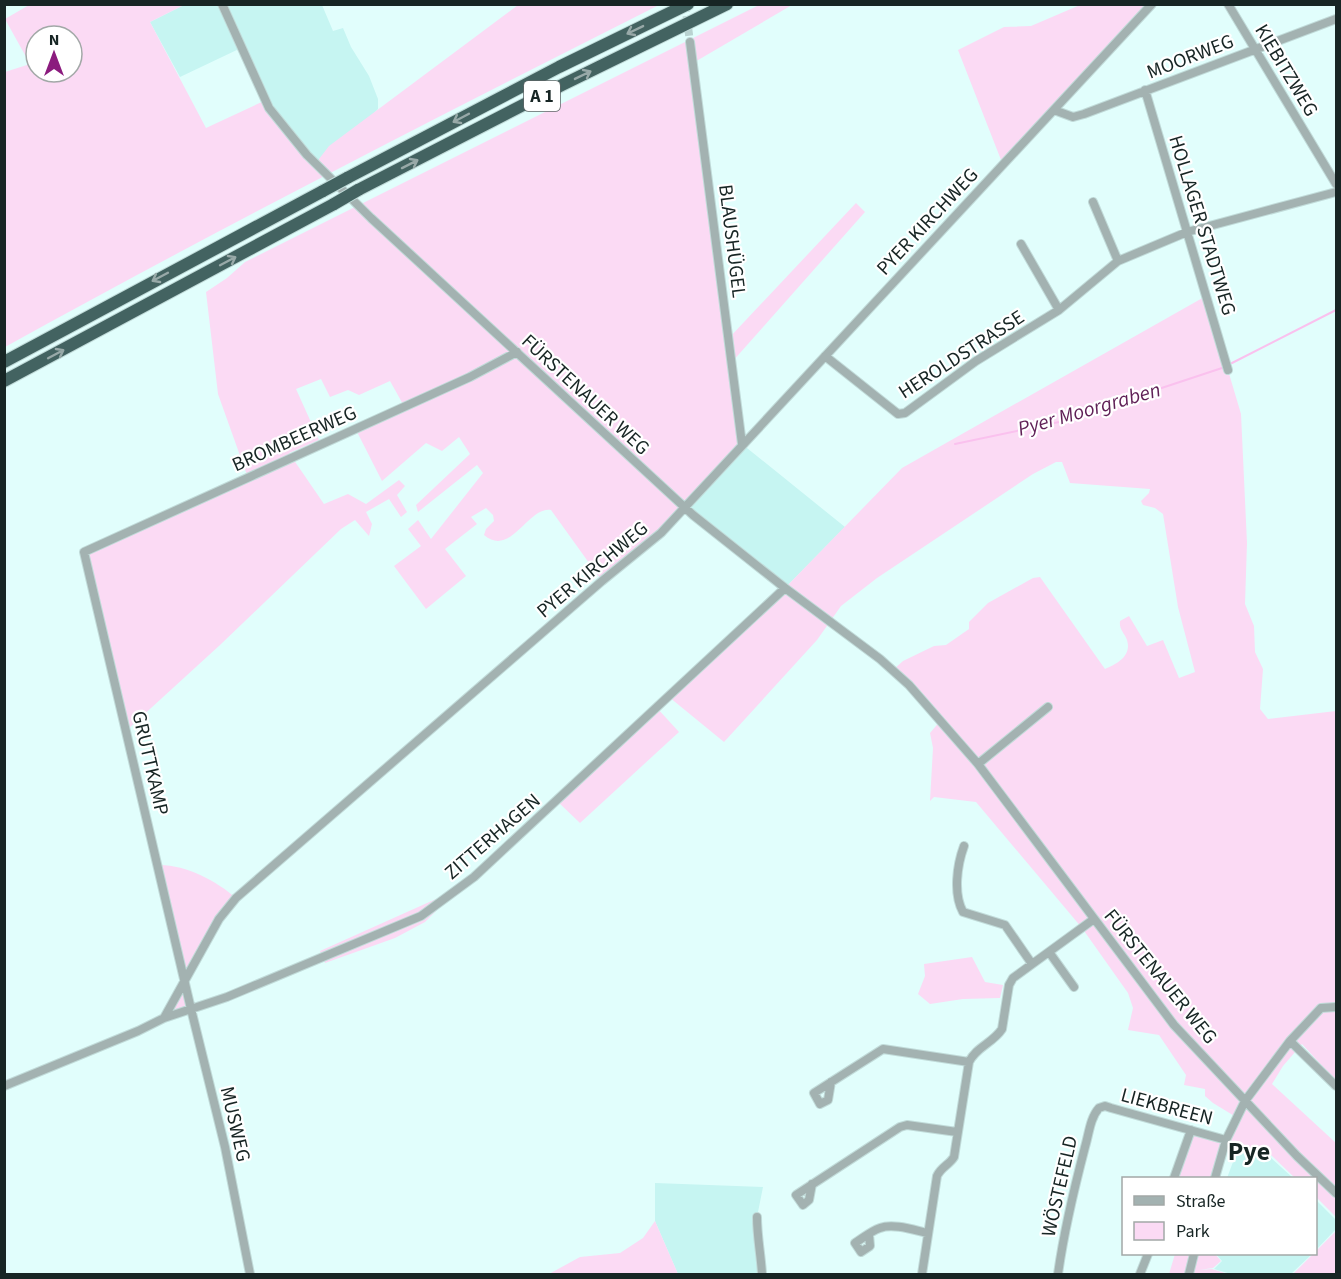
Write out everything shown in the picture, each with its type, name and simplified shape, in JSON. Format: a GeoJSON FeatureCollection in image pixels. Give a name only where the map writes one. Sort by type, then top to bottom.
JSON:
{"type":"FeatureCollection","features":[{"type":"Feature","properties":{"kind":"highway","name":"A 1"},"geometry":{"type":"LineString","coordinates":[[4,362],[559,67],[688,4]]}},
{"type":"Feature","properties":{"kind":"highway","name":"A 1"},"geometry":{"type":"LineString","coordinates":[[4,381],[358,190],[562,85],[727,4]]}},
{"type":"Feature","properties":{"kind":"street","name":"FÜRSTENAUER WEG"},"geometry":{"type":"LineString","coordinates":[[222,4],[269,108],[307,155],[371,218],[685,508],[785,588],[857,640],[901,678],[978,764],[1162,1011],[1245,1101],[1336,1194]]}},
{"type":"Feature","properties":{"kind":"street","name":"PYER KIRCHWEG"},"geometry":{"type":"LineString","coordinates":[[164,1018],[219,919],[236,898],[594,588],[661,533],[1152,4]]}},
{"type":"Feature","properties":{"kind":"street","name":"KIEBITZWEG"},"geometry":{"type":"LineString","coordinates":[[1228,4],[1336,184]]}},
{"type":"Feature","properties":{"kind":"street","name":"MOORWEG"},"geometry":{"type":"LineString","coordinates":[[1054,110],[1073,117],[1336,18]]}},
{"type":"Feature","properties":{"kind":"street","name":"BLAUSHÜGEL"},"geometry":{"type":"LineString","coordinates":[[690,42],[742,444]]}},
{"type":"Feature","properties":{"kind":"street","name":"HOLLAGER STADTWEG"},"geometry":{"type":"LineString","coordinates":[[1145,90],[1228,370]]}},
{"type":"Feature","properties":{"kind":"street","name":"HEROLDSTRASSE"},"geometry":{"type":"LineString","coordinates":[[825,356],[898,414],[905,412],[976,362],[1059,310],[1118,261],[1187,232],[1336,192]]}},
{"type":"Feature","properties":{"kind":"street"},"geometry":{"type":"LineString","coordinates":[[1093,202],[1118,261]]}},
{"type":"Feature","properties":{"kind":"street"},"geometry":{"type":"LineString","coordinates":[[1021,244],[1059,310]]}},
{"type":"Feature","properties":{"kind":"street","name":"BROMBEERWEG"},"geometry":{"type":"LineString","coordinates":[[84,552],[470,377],[517,352]]}},
{"type":"Feature","properties":{"kind":"street","name":"GRUTTKAMP"},"geometry":{"type":"LineString","coordinates":[[84,552],[185,982]]}},
{"type":"Feature","properties":{"kind":"street","name":"ZITTERHAGEN"},"geometry":{"type":"LineString","coordinates":[[164,1018],[227,997],[421,916],[474,877],[785,588]]}},
{"type":"Feature","properties":{"kind":"street"},"geometry":{"type":"LineString","coordinates":[[978,764],[1048,707]]}},
{"type":"Feature","properties":{"kind":"street"},"geometry":{"type":"LineString","coordinates":[[964,846],[958,861],[959,904],[963,912],[1005,925],[1032,964]]}},
{"type":"Feature","properties":{"kind":"street"},"geometry":{"type":"LineString","coordinates":[[922,1275],[937,1176],[940,1169],[949,1164],[954,1156],[969,1062],[973,1054],[998,1035],[1002,1029],[1009,985],[1013,978],[1094,919]]}},
{"type":"Feature","properties":{"kind":"street"},"geometry":{"type":"LineString","coordinates":[[1049,952],[1074,987]]}},
{"type":"Feature","properties":{"kind":"street","name":"MUSWEG"},"geometry":{"type":"LineString","coordinates":[[185,982],[225,1146],[250,1275]]}},
{"type":"Feature","properties":{"kind":"street"},"geometry":{"type":"LineString","coordinates":[[1216,1177],[1226,1140],[1245,1101],[1290,1041],[1321,1008],[1336,1007]]}},
{"type":"Feature","properties":{"kind":"street"},"geometry":{"type":"LineString","coordinates":[[4,1086],[164,1018]]}},
{"type":"Feature","properties":{"kind":"street"},"geometry":{"type":"LineString","coordinates":[[1290,1041],[1336,1086]]}},
{"type":"Feature","properties":{"kind":"street"},"geometry":{"type":"LineString","coordinates":[[831,1082],[883,1049],[969,1062]]}},
{"type":"Feature","properties":{"kind":"street","name":"LIEKBREEN"},"geometry":{"type":"LineString","coordinates":[[1099,1108],[1105,1106],[1226,1140]]}},
{"type":"Feature","properties":{"kind":"street","name":"WÖSTEFELD"},"geometry":{"type":"LineString","coordinates":[[1058,1275],[1078,1172],[1093,1118],[1099,1108]]}},
{"type":"Feature","properties":{"kind":"street"},"geometry":{"type":"LineString","coordinates":[[812,1184],[900,1127],[908,1125],[957,1132]]}},
{"type":"Feature","properties":{"kind":"street"},"geometry":{"type":"LineString","coordinates":[[1175,1177],[1191,1130]]}},
{"type":"Feature","properties":{"kind":"street"},"geometry":{"type":"LineString","coordinates":[[757,1217],[757,1241],[761,1254],[762,1275]]}},
{"type":"Feature","properties":{"kind":"street"},"geometry":{"type":"LineString","coordinates":[[869,1234],[878,1228],[891,1227],[927,1233]]}},
{"type":"Feature","properties":{"kind":"street"},"geometry":{"type":"LineString","coordinates":[[1140,1275],[1148,1255]]}},
{"type":"Feature","properties":{"kind":"street"},"geometry":{"type":"LineString","coordinates":[[1189,1275],[1194,1255]]}},
{"type":"Feature","properties":{"kind":"shaded area"},"geometry":{"type":"Polygon","coordinates":[[[184,5],[322,5],[333,31],[343,28],[351,47],[369,76],[378,99],[378,109],[320,169],[269,108],[241,48],[180,77],[150,22],[184,5]]]}},
{"type":"Feature","properties":{"kind":"shaded area"},"geometry":{"type":"Polygon","coordinates":[[[742,444],[845,527],[785,588],[685,508],[742,444]]]}},
{"type":"Feature","properties":{"kind":"shaded area"},"geometry":{"type":"Polygon","coordinates":[[[1239,1146],[1270,1157],[1292,1177],[1227,1177],[1239,1146]]]}},
{"type":"Feature","properties":{"kind":"shaded area"},"geometry":{"type":"Polygon","coordinates":[[[655,1183],[763,1187],[757,1217],[762,1274],[678,1274],[655,1221],[655,1183]]]}},
{"type":"Feature","properties":{"kind":"shaded area"},"geometry":{"type":"Polygon","coordinates":[[[1317,1201],[1336,1220],[1336,1229],[1317,1249],[1317,1201]]]}},
{"type":"Feature","properties":{"kind":"shaded area"},"geometry":{"type":"Polygon","coordinates":[[[1217,1255],[1311,1255],[1291,1274],[1231,1274],[1214,1269],[1222,1261],[1217,1255]]]}},
{"type":"Feature","properties":{"kind":"green space"},"geometry":{"type":"Polygon","coordinates":[[[29,5],[184,5],[150,22],[206,128],[266,100],[320,168],[319,159],[329,146],[518,5],[659,5],[330,173],[5,347],[5,72],[24,66],[24,84],[84,84],[84,24],[24,24],[24,53],[5,19],[29,5]]]}},
{"type":"Feature","properties":{"kind":"green space"},"geometry":{"type":"Polygon","coordinates":[[[759,5],[792,5],[693,63],[729,338],[856,203],[865,212],[732,362],[742,444],[680,513],[602,581],[551,510],[535,515],[511,536],[503,540],[494,540],[484,535],[486,529],[494,521],[493,515],[486,508],[471,517],[477,524],[445,549],[466,576],[426,609],[394,566],[421,546],[408,529],[418,520],[431,539],[483,473],[477,465],[418,512],[416,505],[470,454],[459,437],[442,451],[426,443],[382,481],[355,428],[404,406],[390,381],[359,395],[348,390],[330,397],[321,379],[296,389],[319,440],[289,453],[324,504],[348,494],[366,504],[399,480],[405,486],[397,495],[407,512],[401,517],[389,499],[366,512],[372,524],[369,536],[355,520],[341,529],[127,730],[86,553],[248,478],[218,394],[206,292],[245,262],[759,5]]]}},
{"type":"Feature","properties":{"kind":"green space"},"geometry":{"type":"Polygon","coordinates":[[[1080,5],[1152,5],[1003,165],[958,50],[1004,27],[1031,26],[1080,5]]]}},
{"type":"Feature","properties":{"kind":"green space"},"geometry":{"type":"Polygon","coordinates":[[[1206,296],[1241,414],[1247,543],[1245,604],[1254,626],[1255,652],[1263,669],[1260,709],[1268,719],[1336,711],[1336,1081],[1302,1044],[1283,1066],[1272,1084],[1336,1143],[1336,1217],[1317,1198],[1317,1177],[1294,1177],[1271,1155],[1227,1140],[1215,1177],[1174,1177],[1191,1130],[1226,1140],[1236,1117],[1205,1096],[1205,1089],[1184,1085],[1186,1075],[1159,1035],[1128,1030],[1133,1008],[1128,993],[1082,928],[976,802],[934,797],[930,801],[933,748],[930,733],[941,720],[893,670],[903,661],[934,646],[946,645],[969,629],[969,622],[988,603],[1033,578],[1040,577],[1105,669],[1119,662],[1127,651],[1127,640],[1121,629],[1120,621],[1129,616],[1147,646],[1163,640],[1179,678],[1195,672],[1178,607],[1163,514],[1155,508],[1143,505],[1141,501],[1150,489],[1070,483],[1062,462],[1056,462],[1033,474],[877,578],[841,606],[817,640],[724,742],[669,697],[657,708],[679,732],[580,823],[557,801],[785,588],[902,468],[1206,296]]]}},
{"type":"Feature","properties":{"kind":"green space"},"geometry":{"type":"Polygon","coordinates":[[[158,865],[178,867],[200,875],[236,898],[185,982],[158,865]]]}},
{"type":"Feature","properties":{"kind":"green space"},"geometry":{"type":"Polygon","coordinates":[[[436,899],[443,904],[425,922],[395,938],[325,963],[320,951],[436,899]]]}},
{"type":"Feature","properties":{"kind":"green space"},"geometry":{"type":"Polygon","coordinates":[[[972,957],[985,982],[1003,985],[1000,998],[963,999],[930,1004],[918,994],[925,976],[924,964],[972,957]]]}},
{"type":"Feature","properties":{"kind":"green space"},"geometry":{"type":"Polygon","coordinates":[[[185,982],[191,1009],[164,1018],[185,982]]]}},
{"type":"Feature","properties":{"kind":"green space"},"geometry":{"type":"Polygon","coordinates":[[[655,1221],[678,1274],[549,1274],[580,1257],[620,1253],[643,1238],[655,1221]]]}},
{"type":"Feature","properties":{"kind":"green space"},"geometry":{"type":"Polygon","coordinates":[[[1336,1231],[1336,1274],[1293,1274],[1312,1255],[1317,1255],[1317,1250],[1336,1231]]]}},
{"type":"Feature","properties":{"kind":"green space"},"geometry":{"type":"Polygon","coordinates":[[[1175,1255],[1216,1255],[1221,1261],[1213,1268],[1199,1270],[1212,1269],[1228,1274],[1169,1274],[1175,1255]]]}},
{"type":"Feature","properties":{"kind":"waterway","name":"Pyer Moorgraben"},"geometry":{"type":"LineString","coordinates":[[1232,363],[1336,310]]}},
{"type":"Feature","properties":{"kind":"waterway","name":"Pyer Moorgraben"},"geometry":{"type":"LineString","coordinates":[[955,444],[1059,422],[1222,368]]}},
{"type":"Feature","properties":{"kind":"tunnel"},"geometry":{"type":"LineString","coordinates":[[685,4],[690,42]]}},
{"type":"Feature","properties":{"kind":"district","name":"Pye"},"geometry":{"type":"Point","coordinates":[1249,1151]}}]}
